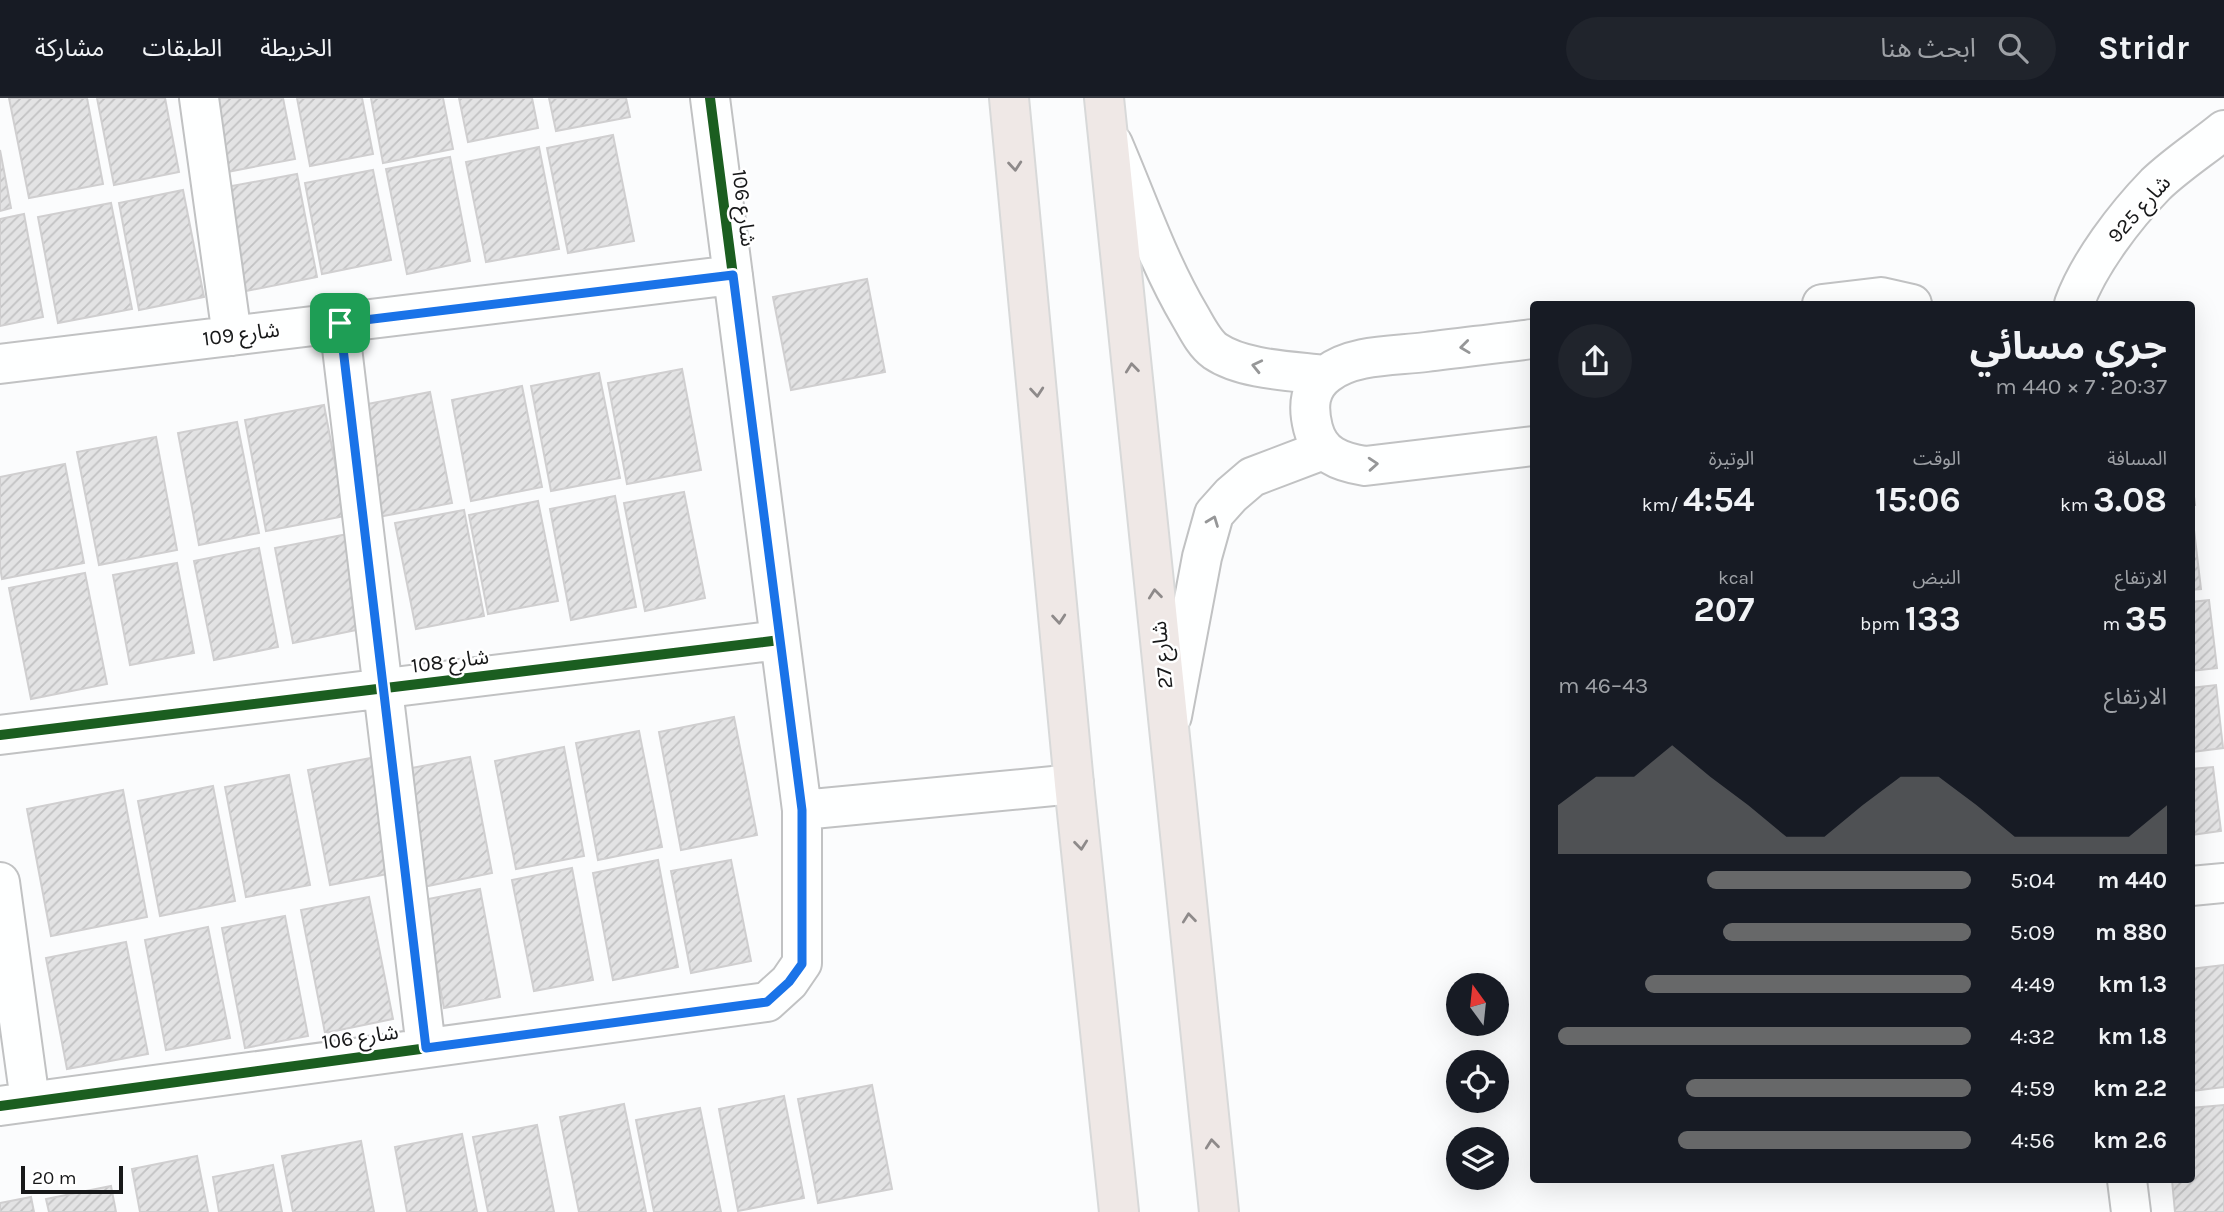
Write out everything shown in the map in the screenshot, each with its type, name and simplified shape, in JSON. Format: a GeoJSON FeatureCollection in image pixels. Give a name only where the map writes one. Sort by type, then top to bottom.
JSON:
{"type":"FeatureCollection","features":[{"type":"Feature","properties":{"kind":"main road"},"geometry":{"type":"LineString","coordinates":[[1009,98],[1074,784],[1119,1212]]}},
{"type":"Feature","properties":{"kind":"main road","name":"شارع 27"},"geometry":{"type":"LineString","coordinates":[[1106,114],[1219,1212]]}},
{"type":"Feature","properties":{"kind":"street"},"geometry":{"type":"LineString","coordinates":[[199,98],[232,336]]}},
{"type":"Feature","properties":{"kind":"street","name":"شارع 106"},"geometry":{"type":"LineString","coordinates":[[15,1103],[767,1002],[789,982],[802,964],[802,810],[710,98]]}},
{"type":"Feature","properties":{"kind":"street"},"geometry":{"type":"LineString","coordinates":[[1106,114],[1174,289],[1199,333],[1214,350],[1233,359],[1261,367],[1325,375]]}},
{"type":"Feature","properties":{"kind":"street","name":"شارع 925"},"geometry":{"type":"LineString","coordinates":[[2075,301],[2111,237],[2157,184],[2224,130]]}},
{"type":"Feature","properties":{"kind":"street","name":"شارع 109"},"geometry":{"type":"LineString","coordinates":[[0,364],[733,275]]}},
{"type":"Feature","properties":{"kind":"street"},"geometry":{"type":"LineString","coordinates":[[1852,301],[1881,298],[1896,301]]}},
{"type":"Feature","properties":{"kind":"street"},"geometry":{"type":"LineString","coordinates":[[340,323],[426,1048]]}},
{"type":"Feature","properties":{"kind":"street"},"geometry":{"type":"LineString","coordinates":[[1530,339],[1366,359],[1325,375],[1310,397],[1312,424],[1323,450],[1341,462],[1365,466],[1530,446]]}},
{"type":"Feature","properties":{"kind":"street"},"geometry":{"type":"LineString","coordinates":[[1170,732],[1202,557],[1214,514],[1252,477],[1323,450]]}},
{"type":"Feature","properties":{"kind":"street","name":"شارع 108"},"geometry":{"type":"LineString","coordinates":[[0,735],[780,640]]}},
{"type":"Feature","properties":{"kind":"street"},"geometry":{"type":"LineString","coordinates":[[802,810],[1074,784]]}},
{"type":"Feature","properties":{"kind":"street"},"geometry":{"type":"LineString","coordinates":[[0,882],[15,1103]]}},
{"type":"Feature","properties":{"kind":"street"},"geometry":{"type":"LineString","coordinates":[[2195,886],[2224,883]]}},
{"type":"Feature","properties":{"kind":"street"},"geometry":{"type":"LineString","coordinates":[[2127,1183],[2131,1212]]}},
{"type":"Feature","properties":{"kind":"building"},"geometry":{"type":"Polygon","coordinates":[[[9,98],[87,98],[103,184],[29,198],[9,98]]]}},
{"type":"Feature","properties":{"kind":"building"},"geometry":{"type":"Polygon","coordinates":[[[97,98],[165,98],[179,172],[114,185],[97,98]]]}},
{"type":"Feature","properties":{"kind":"building"},"geometry":{"type":"Polygon","coordinates":[[[213,98],[283,98],[295,159],[227,172],[213,98]]]}},
{"type":"Feature","properties":{"kind":"building"},"geometry":{"type":"Polygon","coordinates":[[[297,98],[362,98],[373,154],[310,166],[297,98]]]}},
{"type":"Feature","properties":{"kind":"building"},"geometry":{"type":"Polygon","coordinates":[[[371,98],[443,98],[453,149],[383,163],[371,98]]]}},
{"type":"Feature","properties":{"kind":"building"},"geometry":{"type":"Polygon","coordinates":[[[459,98],[532,98],[538,128],[468,142],[459,98]]]}},
{"type":"Feature","properties":{"kind":"building"},"geometry":{"type":"Polygon","coordinates":[[[549,98],[626,98],[630,117],[556,131],[549,98]]]}},
{"type":"Feature","properties":{"kind":"building"},"geometry":{"type":"Polygon","coordinates":[[[613,135],[634,241],[568,253],[547,148],[613,135]]]}},
{"type":"Feature","properties":{"kind":"building"},"geometry":{"type":"Polygon","coordinates":[[[539,147],[559,249],[486,262],[466,162],[539,147]]]}},
{"type":"Feature","properties":{"kind":"building"},"geometry":{"type":"Polygon","coordinates":[[[0,150],[11,208],[0,211],[0,150]]]}},
{"type":"Feature","properties":{"kind":"building"},"geometry":{"type":"Polygon","coordinates":[[[450,157],[470,261],[407,274],[386,169],[450,157]]]}},
{"type":"Feature","properties":{"kind":"building"},"geometry":{"type":"Polygon","coordinates":[[[373,170],[391,260],[322,274],[305,183],[373,170]]]}},
{"type":"Feature","properties":{"kind":"building"},"geometry":{"type":"Polygon","coordinates":[[[297,174],[317,277],[241,292],[221,188],[297,174]]]}},
{"type":"Feature","properties":{"kind":"building"},"geometry":{"type":"Polygon","coordinates":[[[183,190],[204,297],[139,310],[119,203],[183,190]]]}},
{"type":"Feature","properties":{"kind":"building"},"geometry":{"type":"Polygon","coordinates":[[[111,203],[132,309],[58,323],[38,217],[111,203]]]}},
{"type":"Feature","properties":{"kind":"building"},"geometry":{"type":"Polygon","coordinates":[[[24,214],[43,317],[0,326],[0,219],[24,214]]]}},
{"type":"Feature","properties":{"kind":"building"},"geometry":{"type":"Polygon","coordinates":[[[867,279],[885,372],[791,390],[773,297],[867,279]]]}},
{"type":"Feature","properties":{"kind":"building"},"geometry":{"type":"Polygon","coordinates":[[[682,369],[701,470],[627,484],[608,383],[682,369]]]}},
{"type":"Feature","properties":{"kind":"building"},"geometry":{"type":"Polygon","coordinates":[[[599,373],[620,478],[551,491],[531,386],[599,373]]]}},
{"type":"Feature","properties":{"kind":"building"},"geometry":{"type":"Polygon","coordinates":[[[522,386],[542,487],[471,501],[452,400],[522,386]]]}},
{"type":"Feature","properties":{"kind":"building"},"geometry":{"type":"Polygon","coordinates":[[[430,392],[452,503],[378,517],[357,406],[430,392]]]}},
{"type":"Feature","properties":{"kind":"building"},"geometry":{"type":"Polygon","coordinates":[[[324,405],[345,516],[266,531],[245,420],[324,405]]]}},
{"type":"Feature","properties":{"kind":"building"},"geometry":{"type":"Polygon","coordinates":[[[237,422],[259,533],[199,545],[178,433],[237,422]]]}},
{"type":"Feature","properties":{"kind":"building"},"geometry":{"type":"Polygon","coordinates":[[[156,437],[177,550],[99,565],[77,452],[156,437]]]}},
{"type":"Feature","properties":{"kind":"building"},"geometry":{"type":"Polygon","coordinates":[[[65,464],[84,563],[2,579],[0,477],[65,464]]]}},
{"type":"Feature","properties":{"kind":"building"},"geometry":{"type":"Polygon","coordinates":[[[684,492],[705,598],[645,611],[624,503],[684,492]]]}},
{"type":"Feature","properties":{"kind":"building"},"geometry":{"type":"Polygon","coordinates":[[[615,496],[636,607],[571,620],[550,509],[615,496]]]}},
{"type":"Feature","properties":{"kind":"building"},"geometry":{"type":"Polygon","coordinates":[[[538,501],[558,601],[488,614],[469,515],[538,501]]]}},
{"type":"Feature","properties":{"kind":"building"},"geometry":{"type":"Polygon","coordinates":[[[464,510],[484,616],[416,629],[395,523],[464,510]]]}},
{"type":"Feature","properties":{"kind":"building"},"geometry":{"type":"Polygon","coordinates":[[[353,533],[371,627],[293,643],[275,548],[353,533]]]}},
{"type":"Feature","properties":{"kind":"building"},"geometry":{"type":"Polygon","coordinates":[[[2195,538],[2201,589],[2195,590],[2195,538]]]}},
{"type":"Feature","properties":{"kind":"building"},"geometry":{"type":"Polygon","coordinates":[[[259,548],[278,647],[214,660],[194,561],[259,548]]]}},
{"type":"Feature","properties":{"kind":"building"},"geometry":{"type":"Polygon","coordinates":[[[177,563],[194,653],[130,665],[113,575],[177,563]]]}},
{"type":"Feature","properties":{"kind":"building"},"geometry":{"type":"Polygon","coordinates":[[[85,573],[107,684],[31,699],[9,588],[85,573]]]}},
{"type":"Feature","properties":{"kind":"building"},"geometry":{"type":"Polygon","coordinates":[[[2209,600],[2217,668],[2195,671],[2195,602],[2209,600]]]}},
{"type":"Feature","properties":{"kind":"building"},"geometry":{"type":"Polygon","coordinates":[[[2216,685],[2223,748],[2195,752],[2195,688],[2216,685]]]}},
{"type":"Feature","properties":{"kind":"building"},"geometry":{"type":"Polygon","coordinates":[[[734,717],[757,835],[681,850],[659,732],[734,717]]]}},
{"type":"Feature","properties":{"kind":"building"},"geometry":{"type":"Polygon","coordinates":[[[639,731],[662,847],[598,860],[576,743],[639,731]]]}},
{"type":"Feature","properties":{"kind":"building"},"geometry":{"type":"Polygon","coordinates":[[[564,747],[584,856],[516,869],[495,761],[564,747]]]}},
{"type":"Feature","properties":{"kind":"building"},"geometry":{"type":"Polygon","coordinates":[[[376,757],[398,872],[330,885],[308,770],[376,757]]]}},
{"type":"Feature","properties":{"kind":"building"},"geometry":{"type":"Polygon","coordinates":[[[470,757],[492,873],[423,887],[401,770],[470,757]]]}},
{"type":"Feature","properties":{"kind":"building"},"geometry":{"type":"Polygon","coordinates":[[[2213,767],[2221,831],[2195,834],[2195,769],[2213,767]]]}},
{"type":"Feature","properties":{"kind":"building"},"geometry":{"type":"Polygon","coordinates":[[[289,775],[310,885],[246,897],[225,787],[289,775]]]}},
{"type":"Feature","properties":{"kind":"building"},"geometry":{"type":"Polygon","coordinates":[[[213,786],[235,901],[160,916],[138,801],[213,786]]]}},
{"type":"Feature","properties":{"kind":"building"},"geometry":{"type":"Polygon","coordinates":[[[123,790],[147,917],[51,936],[27,809],[123,790]]]}},
{"type":"Feature","properties":{"kind":"building"},"geometry":{"type":"Polygon","coordinates":[[[658,860],[678,967],[613,980],[593,873],[658,860]]]}},
{"type":"Feature","properties":{"kind":"building"},"geometry":{"type":"Polygon","coordinates":[[[731,860],[751,961],[691,973],[671,871],[731,860]]]}},
{"type":"Feature","properties":{"kind":"building"},"geometry":{"type":"Polygon","coordinates":[[[572,868],[593,980],[534,991],[512,880],[572,868]]]}},
{"type":"Feature","properties":{"kind":"building"},"geometry":{"type":"Polygon","coordinates":[[[480,889],[500,997],[444,1008],[423,900],[480,889]]]}},
{"type":"Feature","properties":{"kind":"building"},"geometry":{"type":"Polygon","coordinates":[[[369,897],[393,1019],[325,1033],[301,910],[369,897]]]}},
{"type":"Feature","properties":{"kind":"building"},"geometry":{"type":"Polygon","coordinates":[[[285,916],[308,1036],[245,1048],[222,928],[285,916]]]}},
{"type":"Feature","properties":{"kind":"building"},"geometry":{"type":"Polygon","coordinates":[[[208,927],[230,1038],[166,1050],[145,940],[208,927]]]}},
{"type":"Feature","properties":{"kind":"building"},"geometry":{"type":"Polygon","coordinates":[[[126,942],[148,1054],[67,1069],[46,958],[126,942]]]}},
{"type":"Feature","properties":{"kind":"building"},"geometry":{"type":"Polygon","coordinates":[[[2224,965],[2224,1087],[2195,1091],[2195,969],[2224,965]]]}},
{"type":"Feature","properties":{"kind":"building"},"geometry":{"type":"Polygon","coordinates":[[[872,1085],[892,1189],[818,1203],[798,1099],[872,1085]]]}},
{"type":"Feature","properties":{"kind":"building"},"geometry":{"type":"Polygon","coordinates":[[[784,1096],[804,1198],[738,1211],[719,1109],[784,1096]]]}},
{"type":"Feature","properties":{"kind":"building"},"geometry":{"type":"Polygon","coordinates":[[[624,1104],[646,1212],[579,1212],[560,1117],[624,1104]]]}},
{"type":"Feature","properties":{"kind":"building"},"geometry":{"type":"Polygon","coordinates":[[[2224,1105],[2224,1212],[2175,1212],[2172,1183],[2195,1183],[2195,1108],[2224,1105]]]}},
{"type":"Feature","properties":{"kind":"building"},"geometry":{"type":"Polygon","coordinates":[[[700,1108],[721,1212],[654,1212],[636,1120],[700,1108]]]}},
{"type":"Feature","properties":{"kind":"building"},"geometry":{"type":"Polygon","coordinates":[[[537,1125],[554,1212],[488,1212],[473,1137],[537,1125]]]}},
{"type":"Feature","properties":{"kind":"building"},"geometry":{"type":"Polygon","coordinates":[[[462,1134],[477,1212],[407,1212],[395,1147],[462,1134]]]}},
{"type":"Feature","properties":{"kind":"building"},"geometry":{"type":"Polygon","coordinates":[[[361,1141],[374,1212],[293,1212],[282,1156],[361,1141]]]}},
{"type":"Feature","properties":{"kind":"building"},"geometry":{"type":"Polygon","coordinates":[[[197,1156],[208,1212],[140,1212],[132,1169],[197,1156]]]}},
{"type":"Feature","properties":{"kind":"building"},"geometry":{"type":"Polygon","coordinates":[[[273,1165],[282,1212],[219,1212],[213,1177],[273,1165]]]}},
{"type":"Feature","properties":{"kind":"building"},"geometry":{"type":"Polygon","coordinates":[[[111,1186],[116,1212],[49,1212],[46,1199],[111,1186]]]}},
{"type":"Feature","properties":{"kind":"building"},"geometry":{"type":"Polygon","coordinates":[[[31,1197],[34,1212],[0,1212],[0,1203],[31,1197]]]}},
{"type":"Feature","properties":{"kind":"cycle path"},"geometry":{"type":"LineString","coordinates":[[0,1106],[767,1002],[789,982],[802,963],[802,810],[710,98]]}},
{"type":"Feature","properties":{"kind":"cycle path"},"geometry":{"type":"LineString","coordinates":[[0,735],[780,640]]}},
{"type":"Feature","properties":{"kind":"route"},"geometry":{"type":"LineString","coordinates":[[733,275],[802,810],[802,964],[789,982],[767,1002],[426,1048],[340,323],[733,275]]}}]}
